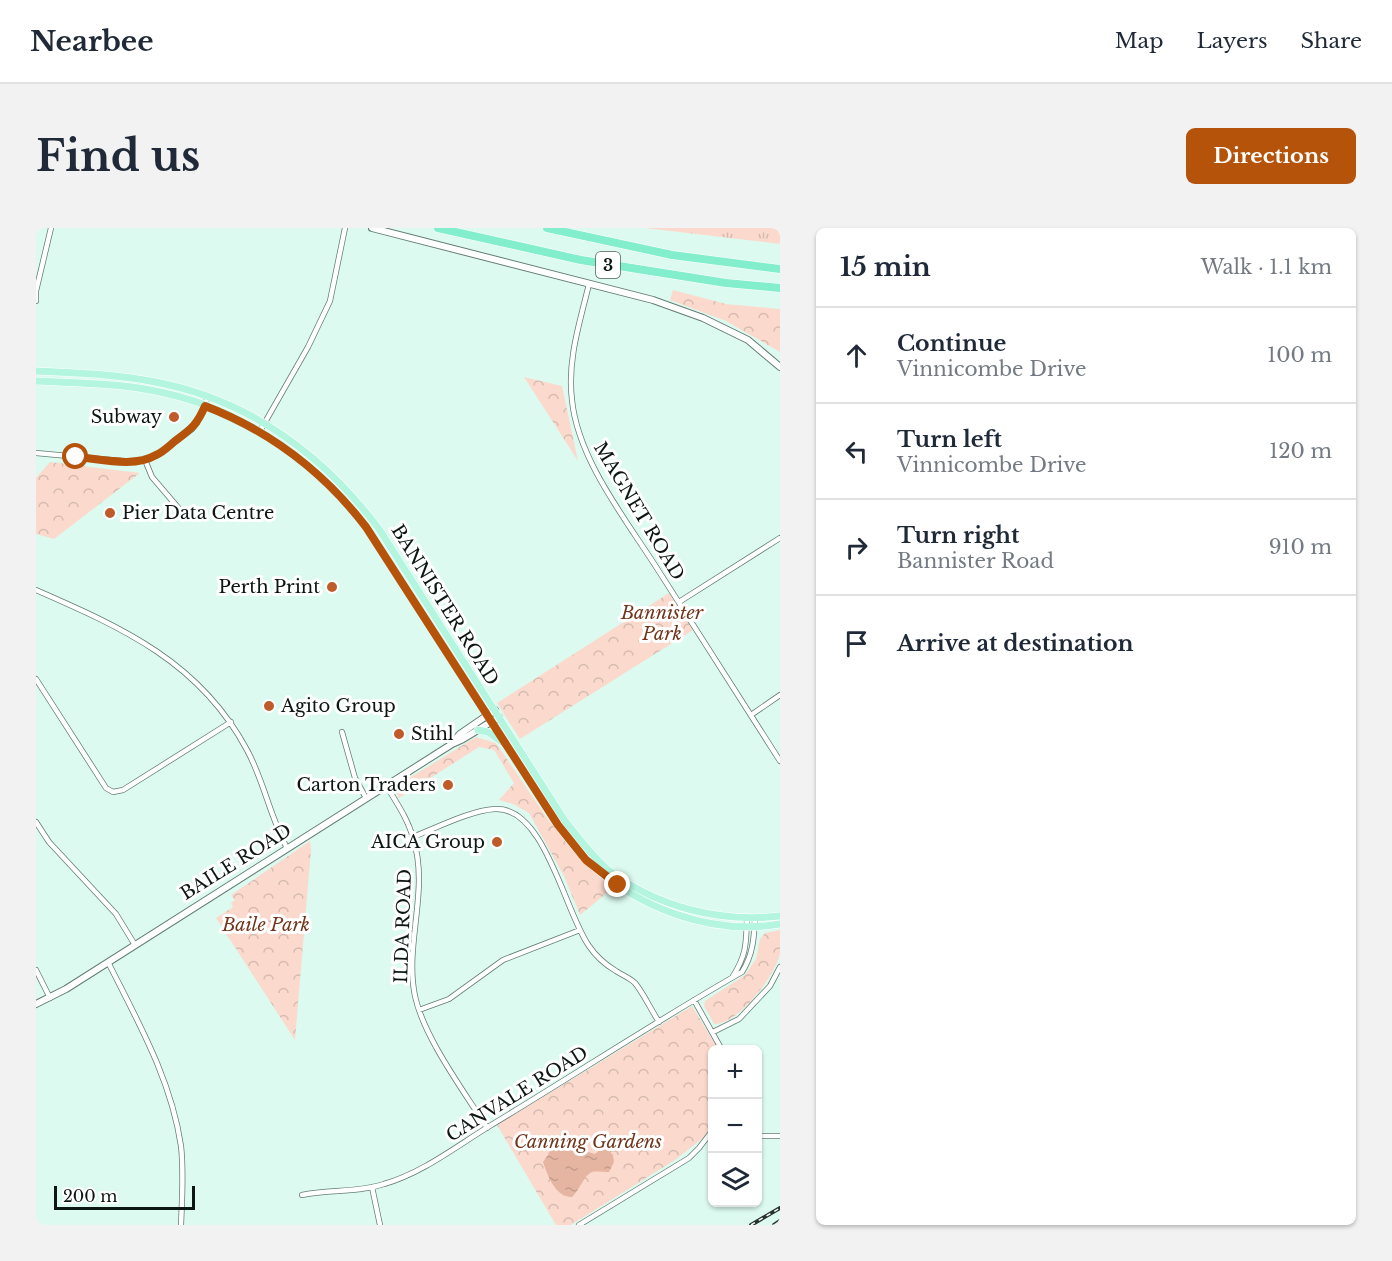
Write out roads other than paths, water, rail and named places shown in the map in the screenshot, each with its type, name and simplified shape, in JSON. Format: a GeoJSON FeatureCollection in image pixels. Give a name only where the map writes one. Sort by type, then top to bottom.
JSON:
{"type":"FeatureCollection","features":[{"type":"Feature","properties":{"kind":"highway","name":"3"},"geometry":{"type":"LineString","coordinates":[[438,228],[581,260],[726,283],[780,288]]}},
{"type":"Feature","properties":{"kind":"highway","name":"3"},"geometry":{"type":"LineString","coordinates":[[547,228],[672,255],[780,269]]}},
{"type":"Feature","properties":{"kind":"main road","name":"BANNISTER ROAD"},"geometry":{"type":"LineString","coordinates":[[36,372],[130,378],[208,396],[265,423],[301,447],[321,463],[366,512],[396,555],[493,716],[509,747],[558,825],[586,860],[641,899],[674,913],[701,921],[780,924]]}},
{"type":"Feature","properties":{"kind":"main road","name":"BANNISTER ROAD"},"geometry":{"type":"LineString","coordinates":[[36,381],[106,384],[166,393],[205,406],[260,431],[307,464],[354,511],[565,820],[592,854],[608,869],[644,892],[677,906],[750,922],[780,916]]}},
{"type":"Feature","properties":{"kind":"main road"},"geometry":{"type":"LineString","coordinates":[[478,730],[488,732],[509,747]]}},
{"type":"Feature","properties":{"kind":"street"},"geometry":{"type":"LineString","coordinates":[[36,301],[36,291],[51,228]]}},
{"type":"Feature","properties":{"kind":"street"},"geometry":{"type":"LineString","coordinates":[[260,431],[308,347],[330,301],[345,228]]}},
{"type":"Feature","properties":{"kind":"street"},"geometry":{"type":"LineString","coordinates":[[372,228],[652,300],[703,318],[748,340],[780,367]]}},
{"type":"Feature","properties":{"kind":"street","name":"MAGNET ROAD"},"geometry":{"type":"LineString","coordinates":[[590,284],[573,349],[572,401],[579,434],[594,467],[780,761]]}},
{"type":"Feature","properties":{"kind":"street"},"geometry":{"type":"LineString","coordinates":[[36,453],[133,462],[145,460],[156,456],[192,429],[197,423],[208,396]]}},
{"type":"Feature","properties":{"kind":"street"},"geometry":{"type":"LineString","coordinates":[[145,460],[152,477],[187,518]]}},
{"type":"Feature","properties":{"kind":"street"},"geometry":{"type":"LineString","coordinates":[[679,602],[780,538]]}},
{"type":"Feature","properties":{"kind":"street"},"geometry":{"type":"LineString","coordinates":[[36,590],[104,620],[164,656],[186,672],[210,695],[231,722],[249,752],[278,831],[287,848]]}},
{"type":"Feature","properties":{"kind":"street"},"geometry":{"type":"LineString","coordinates":[[36,679],[106,788],[113,792],[123,790],[231,722]]}},
{"type":"Feature","properties":{"kind":"street"},"geometry":{"type":"LineString","coordinates":[[751,715],[780,695]]}},
{"type":"Feature","properties":{"kind":"street","name":"BAILE ROAD"},"geometry":{"type":"LineString","coordinates":[[36,1004],[50,998],[386,785],[478,730],[493,716]]}},
{"type":"Feature","properties":{"kind":"street","name":"BAILE ROAD"},"geometry":{"type":"LineString","coordinates":[[452,744],[460,734],[493,716]]}},
{"type":"Feature","properties":{"kind":"street"},"geometry":{"type":"LineString","coordinates":[[342,732],[355,778],[366,798]]}},
{"type":"Feature","properties":{"kind":"street","name":"ILDA ROAD"},"geometry":{"type":"LineString","coordinates":[[386,785],[413,837],[418,859],[419,884],[412,954],[413,980],[419,1010],[432,1038],[487,1128]]}},
{"type":"Feature","properties":{"kind":"street"},"geometry":{"type":"LineString","coordinates":[[413,837],[482,811],[498,809],[522,817],[542,844],[580,930],[593,952],[613,969],[634,982],[659,1022]]}},
{"type":"Feature","properties":{"kind":"street"},"geometry":{"type":"LineString","coordinates":[[36,822],[49,842],[116,914],[135,945]]}},
{"type":"Feature","properties":{"kind":"street","name":"CANVALE ROAD"},"geometry":{"type":"LineString","coordinates":[[302,1194],[372,1187],[403,1177],[487,1128],[742,972],[752,951],[750,922]]}},
{"type":"Feature","properties":{"kind":"street"},"geometry":{"type":"LineString","coordinates":[[419,1010],[449,999],[503,960],[580,930]]}},
{"type":"Feature","properties":{"kind":"street"},"geometry":{"type":"LineString","coordinates":[[108,962],[153,1050],[173,1108],[181,1148],[183,1189],[181,1225]]}},
{"type":"Feature","properties":{"kind":"street"},"geometry":{"type":"LineString","coordinates":[[713,1032],[739,1019],[770,986],[780,967]]}},
{"type":"Feature","properties":{"kind":"street"},"geometry":{"type":"LineString","coordinates":[[36,970],[50,998]]}},
{"type":"Feature","properties":{"kind":"street"},"geometry":{"type":"LineString","coordinates":[[694,1000],[720,1045]]}},
{"type":"Feature","properties":{"kind":"street"},"geometry":{"type":"LineString","coordinates":[[579,1225],[689,1158],[708,1136]]}},
{"type":"Feature","properties":{"kind":"street"},"geometry":{"type":"LineString","coordinates":[[762,1136],[780,1136]]}},
{"type":"Feature","properties":{"kind":"street"},"geometry":{"type":"LineString","coordinates":[[372,1187],[380,1225]]}},
{"type":"Feature","properties":{"kind":"water"},"geometry":{"type":"Polygon","coordinates":[[[564,1145],[595,1154],[606,1148],[613,1155],[614,1162],[609,1172],[592,1172],[586,1176],[572,1197],[566,1196],[553,1185],[543,1162],[550,1152],[564,1145]]]}},
{"type":"Feature","properties":{"kind":"railway"},"geometry":{"type":"LineString","coordinates":[[751,1225],[780,1208]]}},
{"type":"Feature","properties":{"kind":"railway"},"geometry":{"type":"LineString","coordinates":[[774,1225],[780,1221]]}},
{"type":"Feature","properties":{"kind":"place","name":"Subway"},"geometry":{"type":"Point","coordinates":[174,417]}},
{"type":"Feature","properties":{"kind":"place","name":"Pier Data Centre"},"geometry":{"type":"Point","coordinates":[110,513]}},
{"type":"Feature","properties":{"kind":"place","name":"Perth Print"},"geometry":{"type":"Point","coordinates":[332,587]}},
{"type":"Feature","properties":{"kind":"place","name":"Agito Group"},"geometry":{"type":"Point","coordinates":[269,706]}},
{"type":"Feature","properties":{"kind":"place","name":"Stihl"},"geometry":{"type":"Point","coordinates":[399,734]}},
{"type":"Feature","properties":{"kind":"place","name":"Carton Traders"},"geometry":{"type":"Point","coordinates":[448,785]}},
{"type":"Feature","properties":{"kind":"place","name":"AICA Group"},"geometry":{"type":"Point","coordinates":[497,842]}},
{"type":"Feature","properties":{"kind":"park label","name":"Bannister Park"},"geometry":{"type":"Point","coordinates":[662,623]}},
{"type":"Feature","properties":{"kind":"park label","name":"Baile Park"},"geometry":{"type":"Point","coordinates":[266,925]}},
{"type":"Feature","properties":{"kind":"park label","name":"Canning Gardens"},"geometry":{"type":"Point","coordinates":[588,1142]}}]}
